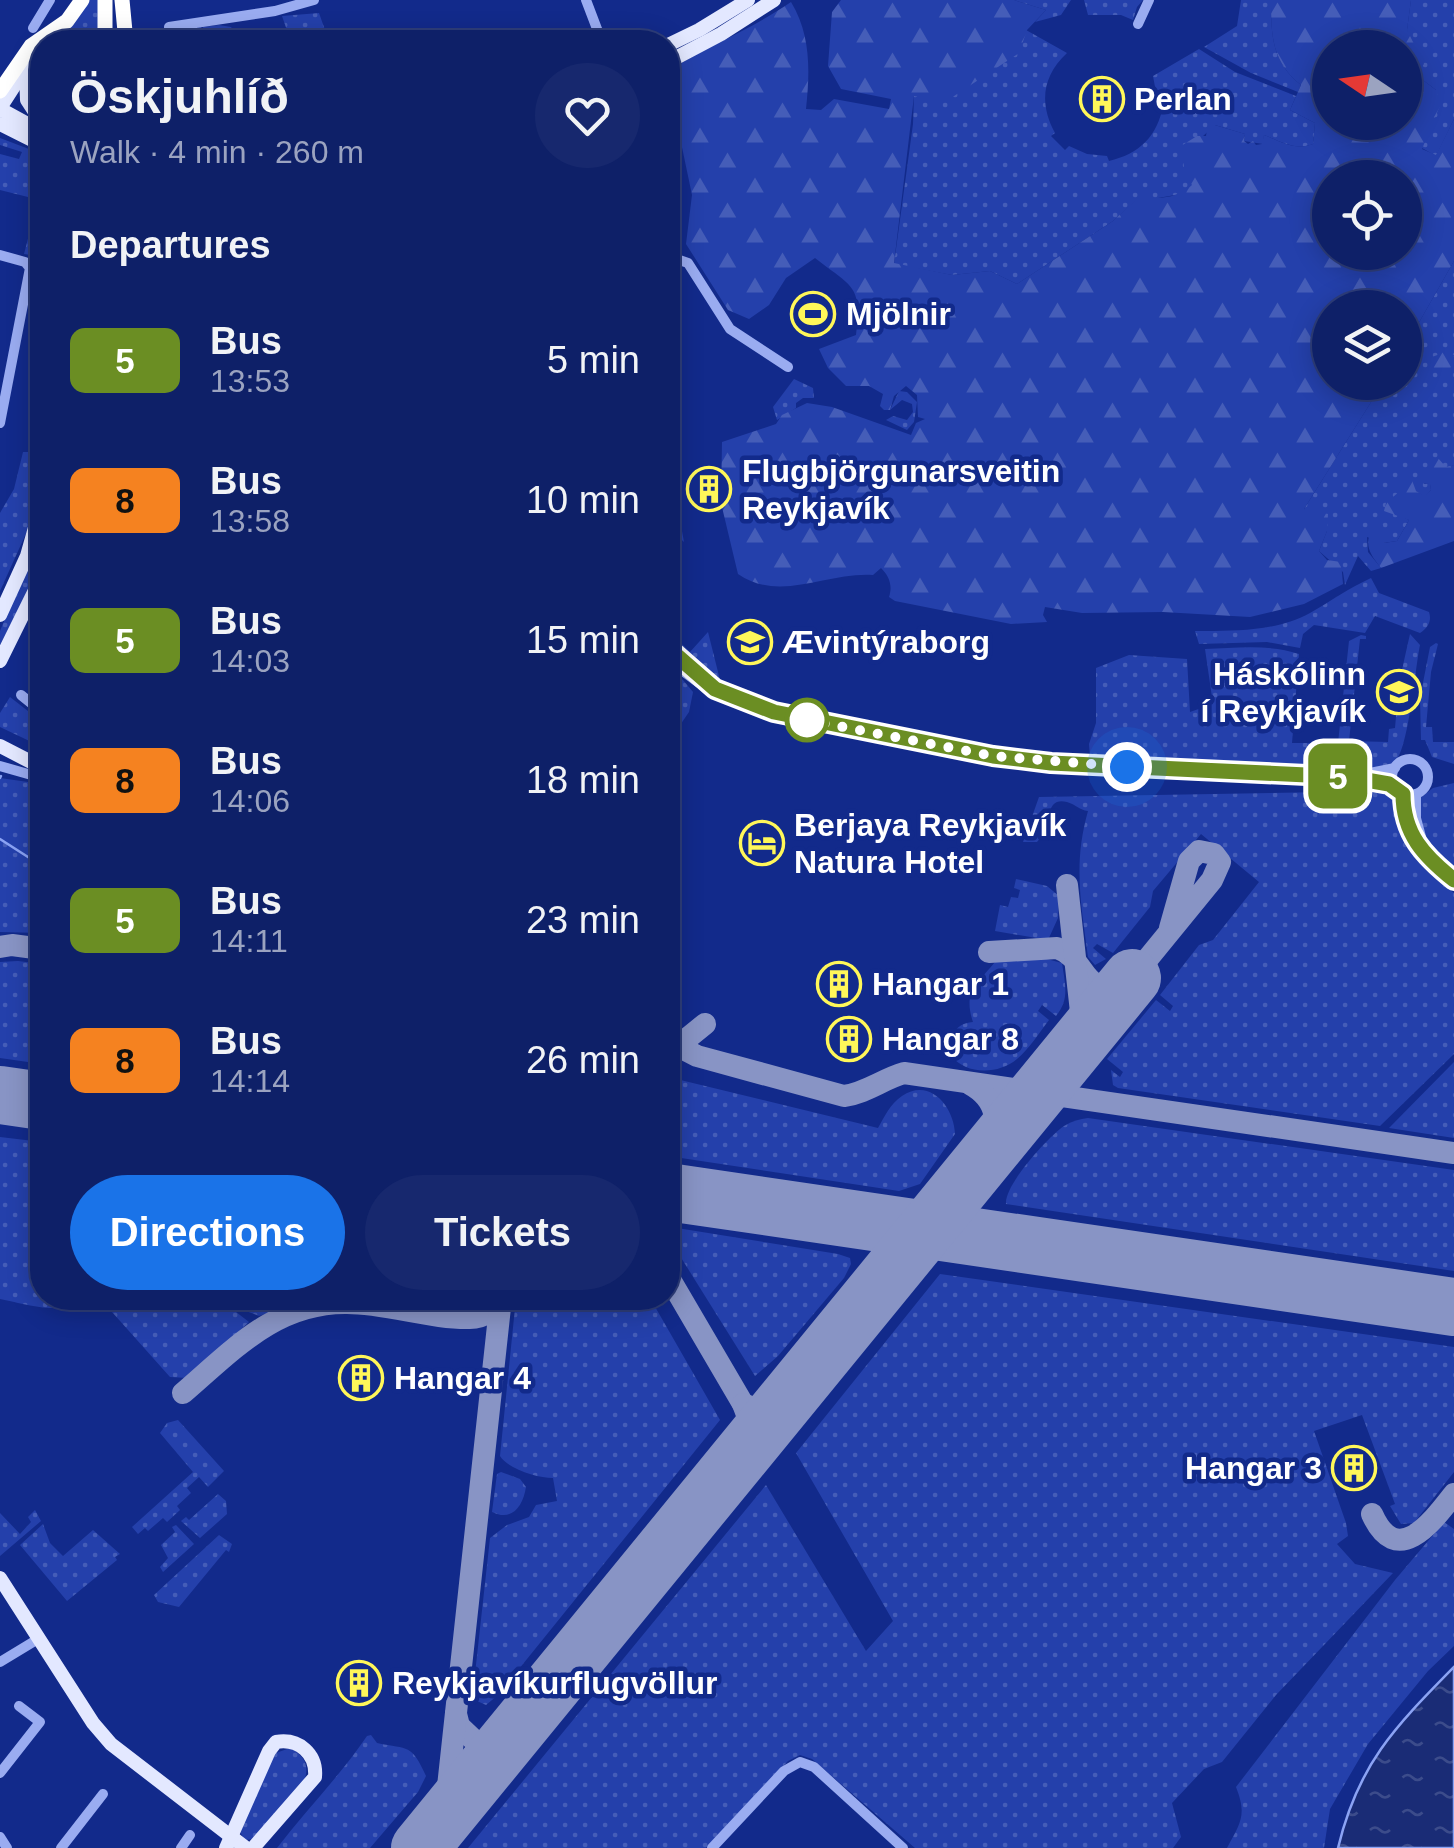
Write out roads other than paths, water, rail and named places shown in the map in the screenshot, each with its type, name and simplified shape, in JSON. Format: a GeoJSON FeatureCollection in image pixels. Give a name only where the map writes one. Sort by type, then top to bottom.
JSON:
{"type":"FeatureCollection","features":[{"type":"Feature","properties":{"kind":"highway"},"geometry":{"type":"LineString","coordinates":[[55,30],[67,22],[82,0]]}},
{"type":"Feature","properties":{"kind":"highway"},"geometry":{"type":"LineString","coordinates":[[105,0],[105,30]]}},
{"type":"Feature","properties":{"kind":"highway"},"geometry":{"type":"LineString","coordinates":[[122,0],[125,30]]}},
{"type":"Feature","properties":{"kind":"highway"},"geometry":{"type":"LineString","coordinates":[[0,91],[30,47]]}},
{"type":"Feature","properties":{"kind":"main road"},"geometry":{"type":"LineString","coordinates":[[680,39],[748,0]]}},
{"type":"Feature","properties":{"kind":"main road"},"geometry":{"type":"LineString","coordinates":[[680,56],[774,0]]}},
{"type":"Feature","properties":{"kind":"main road"},"geometry":{"type":"LineString","coordinates":[[29,62],[0,108],[30,125]]}},
{"type":"Feature","properties":{"kind":"main road"},"geometry":{"type":"LineString","coordinates":[[29,62],[24,83],[30,106]]}},
{"type":"Feature","properties":{"kind":"main road"},"geometry":{"type":"LineString","coordinates":[[0,124],[30,139]]}},
{"type":"Feature","properties":{"kind":"main road"},"geometry":{"type":"LineString","coordinates":[[0,615],[30,546]]}},
{"type":"Feature","properties":{"kind":"main road"},"geometry":{"type":"LineString","coordinates":[[1,661],[30,601]]}},
{"type":"Feature","properties":{"kind":"main road"},"geometry":{"type":"LineString","coordinates":[[0,749],[30,764]]}},
{"type":"Feature","properties":{"kind":"main road"},"geometry":{"type":"LineString","coordinates":[[0,1578],[93,1723],[112,1744],[228,1842],[246,1848]]}},
{"type":"Feature","properties":{"kind":"main road"},"geometry":{"type":"LineString","coordinates":[[228,1842],[272,1746],[283,1740],[303,1747],[315,1762],[315,1777],[254,1848]]}},
{"type":"Feature","properties":{"kind":"street"},"geometry":{"type":"LineString","coordinates":[[33,28],[50,0]]}},
{"type":"Feature","properties":{"kind":"street"},"geometry":{"type":"LineString","coordinates":[[170,28],[275,11],[314,0]]}},
{"type":"Feature","properties":{"kind":"street"},"geometry":{"type":"LineString","coordinates":[[586,0],[597,30]]}},
{"type":"Feature","properties":{"kind":"street"},"geometry":{"type":"LineString","coordinates":[[1138,24],[1149,0]]}},
{"type":"Feature","properties":{"kind":"street"},"geometry":{"type":"LineString","coordinates":[[0,255],[25,262],[30,268],[0,423]]}},
{"type":"Feature","properties":{"kind":"street"},"geometry":{"type":"LineString","coordinates":[[680,260],[688,262],[730,329],[788,368]]}},
{"type":"Feature","properties":{"kind":"street"},"geometry":{"type":"LineString","coordinates":[[680,659],[711,687]]}},
{"type":"Feature","properties":{"kind":"street"},"geometry":{"type":"LineString","coordinates":[[680,669],[699,683],[785,715],[993,756],[1051,763],[1349,777],[1416,794]]}},
{"type":"Feature","properties":{"kind":"street"},"geometry":{"type":"LineString","coordinates":[[21,695],[30,702]]}},
{"type":"Feature","properties":{"kind":"street"},"geometry":{"type":"LineString","coordinates":[[1349,777],[1395,768],[1407,760],[1423,765],[1428,782],[1416,794],[1416,818],[1426,854]]}},
{"type":"Feature","properties":{"kind":"street"},"geometry":{"type":"LineString","coordinates":[[0,766],[30,769]]}},
{"type":"Feature","properties":{"kind":"street"},"geometry":{"type":"LineString","coordinates":[[1395,768],[1392,779],[1400,791],[1412,839],[1454,880]]}},
{"type":"Feature","properties":{"kind":"street"},"geometry":{"type":"LineString","coordinates":[[0,1662],[38,1639]]}},
{"type":"Feature","properties":{"kind":"street"},"geometry":{"type":"LineString","coordinates":[[0,1774],[40,1722],[19,1706]]}},
{"type":"Feature","properties":{"kind":"street"},"geometry":{"type":"LineString","coordinates":[[0,1751],[11,1759]]}},
{"type":"Feature","properties":{"kind":"street"},"geometry":{"type":"LineString","coordinates":[[712,1848],[784,1771],[800,1762],[814,1767],[903,1848]]}},
{"type":"Feature","properties":{"kind":"street"},"geometry":{"type":"LineString","coordinates":[[60,1848],[103,1794]]}},
{"type":"Feature","properties":{"kind":"street"},"geometry":{"type":"LineString","coordinates":[[181,1848],[190,1835]]}},
{"type":"Feature","properties":{"kind":"street"},"geometry":{"type":"LineString","coordinates":[[0,1837],[7,1848]]}},
{"type":"Feature","properties":{"kind":"water"},"geometry":{"type":"Polygon","coordinates":[[[1454,1667],[1454,1848],[1338,1848],[1356,1793],[1381,1748],[1454,1667]]]}},
{"type":"Feature","properties":{"kind":"waterway"},"geometry":{"type":"LineString","coordinates":[[0,839],[30,858]]}},
{"type":"Feature","properties":{"kind":"place","name":"Perlan"},"geometry":{"type":"Point","coordinates":[1102,99]}},
{"type":"Feature","properties":{"kind":"place","name":"Mjölnir"},"geometry":{"type":"Point","coordinates":[813,314]}},
{"type":"Feature","properties":{"kind":"place","name":"Flugbjörgunarsveitin Reykjavík"},"geometry":{"type":"Point","coordinates":[709,489]}},
{"type":"Feature","properties":{"kind":"place","name":"Ævintýraborg"},"geometry":{"type":"Point","coordinates":[750,642]}},
{"type":"Feature","properties":{"kind":"place","name":"Háskólinn í Reykjavík"},"geometry":{"type":"Point","coordinates":[1399,692]}},
{"type":"Feature","properties":{"kind":"place","name":"Berjaya Reykjavík Natura Hotel"},"geometry":{"type":"Point","coordinates":[762,843]}},
{"type":"Feature","properties":{"kind":"place","name":"Hangar 1"},"geometry":{"type":"Point","coordinates":[839,984]}},
{"type":"Feature","properties":{"kind":"place","name":"Hangar 8"},"geometry":{"type":"Point","coordinates":[849,1039]}},
{"type":"Feature","properties":{"kind":"place","name":"Hangar 4"},"geometry":{"type":"Point","coordinates":[361,1378]}},
{"type":"Feature","properties":{"kind":"place","name":"Hangar 3"},"geometry":{"type":"Point","coordinates":[1354,1468]}},
{"type":"Feature","properties":{"kind":"place","name":"Reykjavíkurflugvöllur"},"geometry":{"type":"Point","coordinates":[359,1683]}}]}
